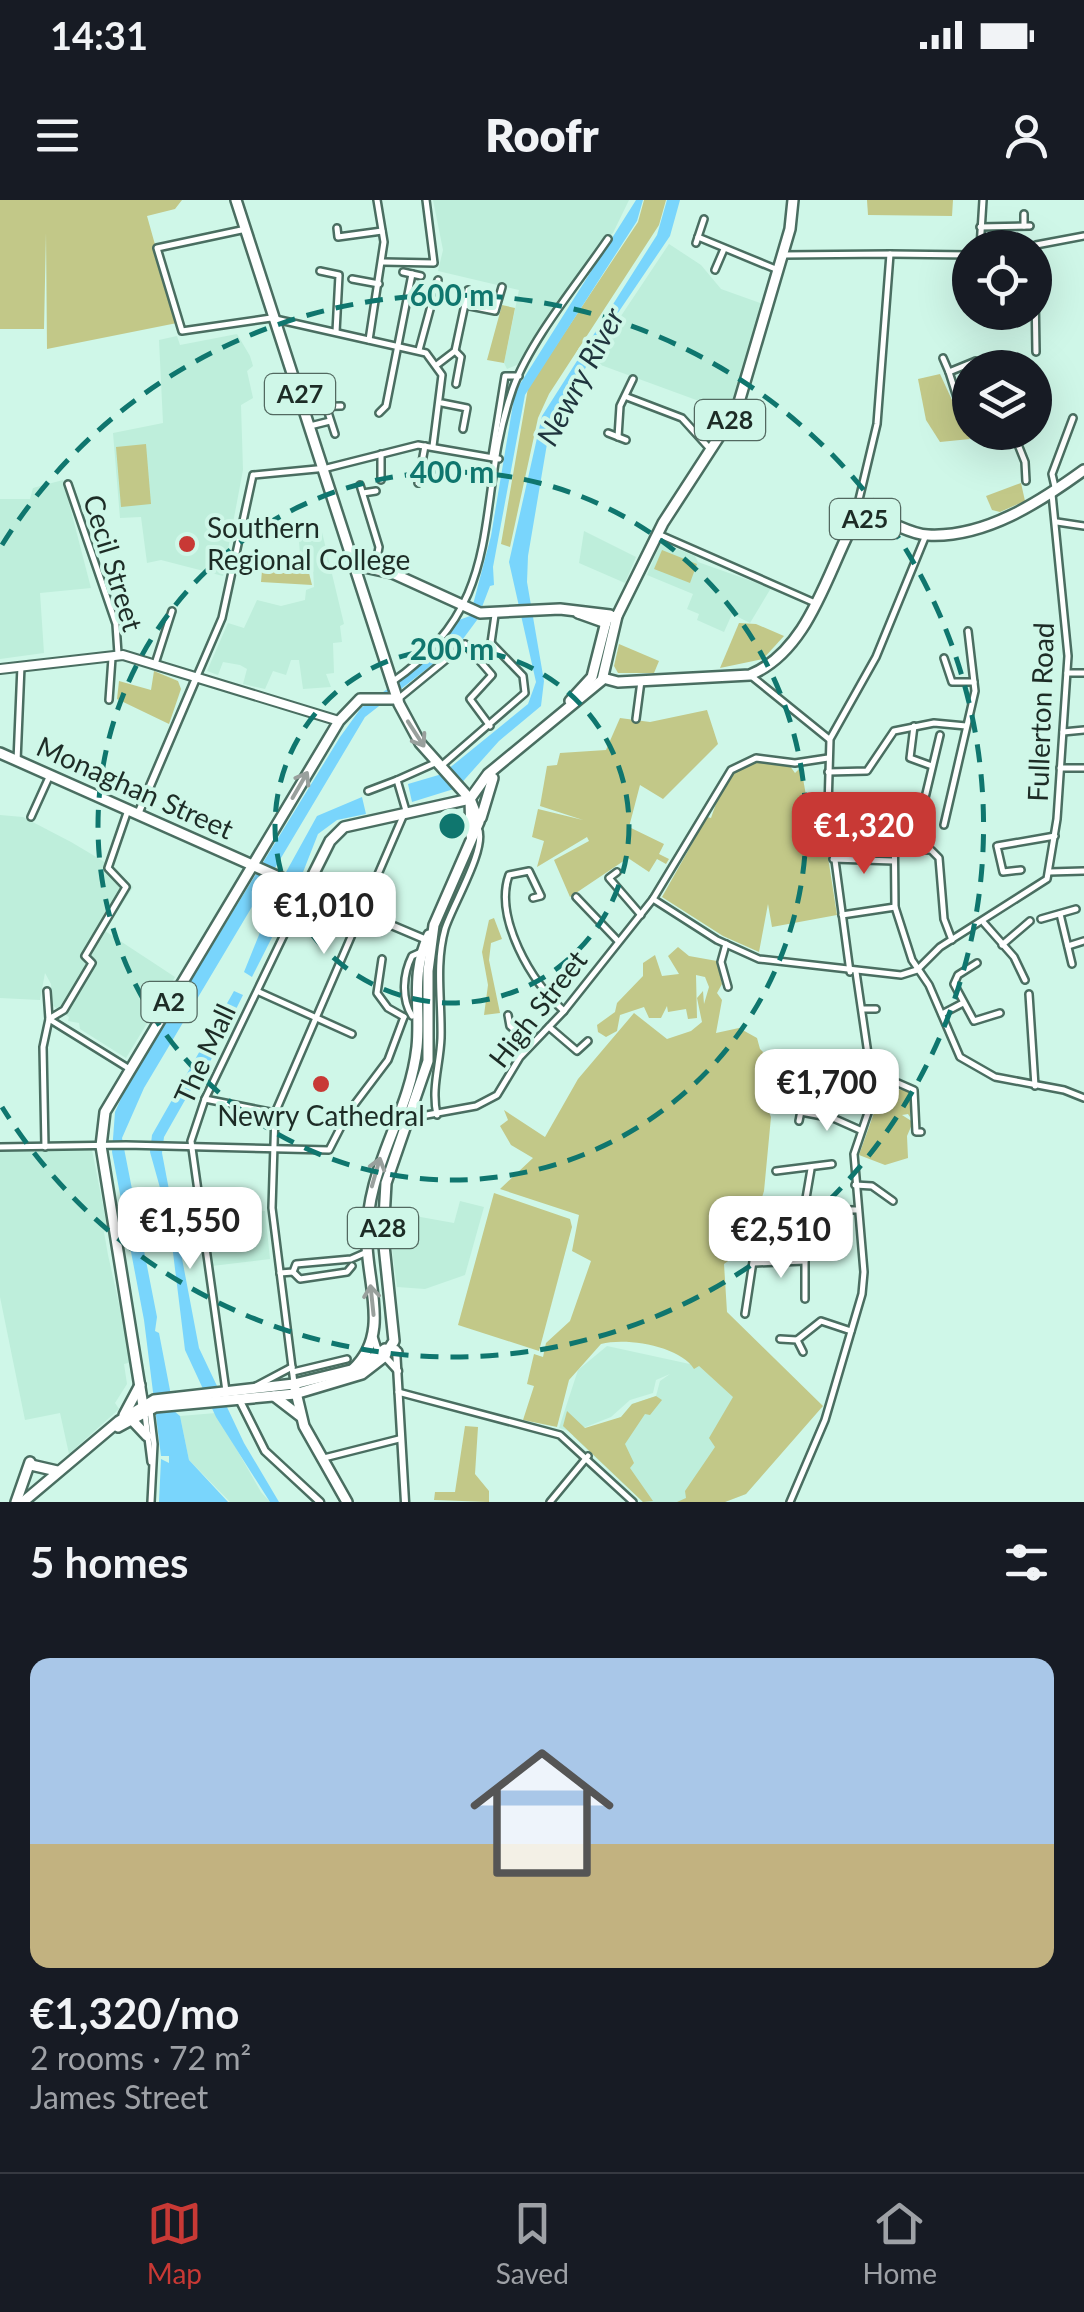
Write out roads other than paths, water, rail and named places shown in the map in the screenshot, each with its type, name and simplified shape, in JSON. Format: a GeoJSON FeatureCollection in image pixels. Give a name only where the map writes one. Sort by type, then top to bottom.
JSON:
{"type":"FeatureCollection","features":[{"type":"Feature","properties":{"kind":"main road","name":"A27"},"geometry":{"type":"LineString","coordinates":[[236,200],[391,684]]}},
{"type":"Feature","properties":{"kind":"main road","name":"A28"},"geometry":{"type":"LineString","coordinates":[[475,825],[470,797],[477,784],[598,677],[611,621],[658,534],[743,394],[783,255],[793,202]]}},
{"type":"Feature","properties":{"kind":"main road","name":"A25"},"geometry":{"type":"LineString","coordinates":[[750,675],[765,669],[786,649],[816,604],[850,530],[862,520],[879,518],[926,536],[978,527],[1054,492],[1084,470]]}},
{"type":"Feature","properties":{"kind":"main road"},"geometry":{"type":"LineString","coordinates":[[355,565],[392,573],[472,611],[495,615],[571,610],[611,621]]}},
{"type":"Feature","properties":{"kind":"main road"},"geometry":{"type":"LineString","coordinates":[[0,669],[112,654],[339,721]]}},
{"type":"Feature","properties":{"kind":"main road"},"geometry":{"type":"LineString","coordinates":[[598,677],[641,682],[750,675]]}},
{"type":"Feature","properties":{"kind":"main road"},"geometry":{"type":"LineString","coordinates":[[391,684],[412,731],[470,797]]}},
{"type":"Feature","properties":{"kind":"main road","name":"A2"},"geometry":{"type":"LineString","coordinates":[[149,1406],[140,1370],[106,1145],[105,1112],[339,721],[354,703],[391,684]]}},
{"type":"Feature","properties":{"kind":"main road"},"geometry":{"type":"LineString","coordinates":[[372,697],[396,698]]}},
{"type":"Feature","properties":{"kind":"main road","name":"Monaghan Street"},"geometry":{"type":"LineString","coordinates":[[0,754],[303,887]]}},
{"type":"Feature","properties":{"kind":"main road","name":"A28"},"geometry":{"type":"LineString","coordinates":[[374,1335],[367,1252],[371,1190],[430,1046],[429,941],[493,778],[502,765]]}},
{"type":"Feature","properties":{"kind":"main road","name":"A28"},"geometry":{"type":"LineString","coordinates":[[470,797],[493,778]]}},
{"type":"Feature","properties":{"kind":"main road","name":"The Mall"},"geometry":{"type":"LineString","coordinates":[[303,887],[336,834],[354,824],[470,797]]}},
{"type":"Feature","properties":{"kind":"main road","name":"A28"},"geometry":{"type":"LineString","coordinates":[[390,1347],[383,1211],[417,1050],[411,1016],[421,952],[429,941]]}},
{"type":"Feature","properties":{"kind":"main road"},"geometry":{"type":"LineString","coordinates":[[353,1369],[374,1335],[386,1337],[390,1347]]}},
{"type":"Feature","properties":{"kind":"main road"},"geometry":{"type":"LineString","coordinates":[[225,1394],[239,1399],[274,1396],[353,1369],[390,1347]]}},
{"type":"Feature","properties":{"kind":"main road"},"geometry":{"type":"LineString","coordinates":[[300,1414],[331,1387],[362,1374],[390,1347]]}},
{"type":"Feature","properties":{"kind":"main road","name":"A2"},"geometry":{"type":"LineString","coordinates":[[140,1370],[140,1384],[149,1406]]}},
{"type":"Feature","properties":{"kind":"main road"},"geometry":{"type":"LineString","coordinates":[[127,1418],[140,1384]]}},
{"type":"Feature","properties":{"kind":"main road"},"geometry":{"type":"LineString","coordinates":[[20,1502],[107,1432],[149,1406],[249,1389],[331,1387]]}},
{"type":"Feature","properties":{"kind":"main road"},"geometry":{"type":"LineString","coordinates":[[294,1389],[300,1414],[346,1502]]}},
{"type":"Feature","properties":{"kind":"main road"},"geometry":{"type":"LineString","coordinates":[[274,1396],[300,1414]]}},
{"type":"Feature","properties":{"kind":"main road"},"geometry":{"type":"LineString","coordinates":[[127,1418],[147,1436]]}},
{"type":"Feature","properties":{"kind":"main road"},"geometry":{"type":"LineString","coordinates":[[20,1502],[30,1464],[59,1471]]}},
{"type":"Feature","properties":{"kind":"street"},"geometry":{"type":"LineString","coordinates":[[369,340],[383,262],[377,200]]}},
{"type":"Feature","properties":{"kind":"street"},"geometry":{"type":"LineString","coordinates":[[383,262],[434,263],[426,200]]}},
{"type":"Feature","properties":{"kind":"street"},"geometry":{"type":"LineString","coordinates":[[983,200],[980,227],[1027,226],[1024,214]]}},
{"type":"Feature","properties":{"kind":"street"},"geometry":{"type":"LineString","coordinates":[[704,219],[697,240],[778,270]]}},
{"type":"Feature","properties":{"kind":"street"},"geometry":{"type":"LineString","coordinates":[[337,228],[338,237],[382,231]]}},
{"type":"Feature","properties":{"kind":"street"},"geometry":{"type":"LineString","coordinates":[[246,229],[156,248],[182,331],[276,320],[419,350],[438,364],[441,402],[418,483]]}},
{"type":"Feature","properties":{"kind":"street"},"geometry":{"type":"LineString","coordinates":[[1052,242],[1084,236]]}},
{"type":"Feature","properties":{"kind":"street"},"geometry":{"type":"LineString","coordinates":[[495,458],[518,376],[608,240]]}},
{"type":"Feature","properties":{"kind":"street"},"geometry":{"type":"LineString","coordinates":[[714,270],[724,249]]}},
{"type":"Feature","properties":{"kind":"street"},"geometry":{"type":"LineString","coordinates":[[862,520],[857,508],[877,424],[890,254]]}},
{"type":"Feature","properties":{"kind":"street"},"geometry":{"type":"LineString","coordinates":[[783,255],[952,255]]}},
{"type":"Feature","properties":{"kind":"street"},"geometry":{"type":"LineString","coordinates":[[320,271],[340,278],[336,332]]}},
{"type":"Feature","properties":{"kind":"street"},"geometry":{"type":"LineString","coordinates":[[403,272],[421,276]]}},
{"type":"Feature","properties":{"kind":"street"},"geometry":{"type":"LineString","coordinates":[[380,413],[386,406],[412,274]]}},
{"type":"Feature","properties":{"kind":"street"},"geometry":{"type":"LineString","coordinates":[[352,279],[378,284]]}},
{"type":"Feature","properties":{"kind":"street"},"geometry":{"type":"LineString","coordinates":[[419,350],[438,280]]}},
{"type":"Feature","properties":{"kind":"street"},"geometry":{"type":"LineString","coordinates":[[465,305],[495,311],[502,287]]}},
{"type":"Feature","properties":{"kind":"street"},"geometry":{"type":"LineString","coordinates":[[438,364],[454,352],[468,290]]}},
{"type":"Feature","properties":{"kind":"street"},"geometry":{"type":"LineString","coordinates":[[454,352],[461,357],[456,384]]}},
{"type":"Feature","properties":{"kind":"street"},"geometry":{"type":"LineString","coordinates":[[943,358],[952,384]]}},
{"type":"Feature","properties":{"kind":"street"},"geometry":{"type":"LineString","coordinates":[[948,372],[952,370]]}},
{"type":"Feature","properties":{"kind":"street"},"geometry":{"type":"LineString","coordinates":[[391,684],[472,611],[488,528],[504,376],[518,376]]}},
{"type":"Feature","properties":{"kind":"street"},"geometry":{"type":"LineString","coordinates":[[618,436],[622,427],[620,406],[633,378]]}},
{"type":"Feature","properties":{"kind":"street"},"geometry":{"type":"LineString","coordinates":[[626,397],[678,415],[710,450]]}},
{"type":"Feature","properties":{"kind":"street"},"geometry":{"type":"LineString","coordinates":[[441,402],[468,408],[463,429]]}},
{"type":"Feature","properties":{"kind":"street"},"geometry":{"type":"LineString","coordinates":[[326,406],[336,434]]}},
{"type":"Feature","properties":{"kind":"street"},"geometry":{"type":"LineString","coordinates":[[304,408],[341,406]]}},
{"type":"Feature","properties":{"kind":"street","name":"Fullerton Road"},"geometry":{"type":"LineString","coordinates":[[1050,872],[1067,673],[1052,474],[1073,418]]}},
{"type":"Feature","properties":{"kind":"street"},"geometry":{"type":"LineString","coordinates":[[310,426],[330,421]]}},
{"type":"Feature","properties":{"kind":"street"},"geometry":{"type":"LineString","coordinates":[[608,433],[626,440]]}},
{"type":"Feature","properties":{"kind":"street"},"geometry":{"type":"LineString","coordinates":[[49,1019],[64,1010],[92,963],[85,956],[126,887],[108,868],[222,618],[253,475],[324,468],[429,446],[495,458]]}},
{"type":"Feature","properties":{"kind":"street"},"geometry":{"type":"LineString","coordinates":[[1020,450],[1026,481]]}},
{"type":"Feature","properties":{"kind":"street"},"geometry":{"type":"LineString","coordinates":[[381,480],[382,454]]}},
{"type":"Feature","properties":{"kind":"street","name":"Cecil Street"},"geometry":{"type":"LineString","coordinates":[[68,484],[116,624],[109,700]]}},
{"type":"Feature","properties":{"kind":"street"},"geometry":{"type":"LineString","coordinates":[[360,485],[379,546],[375,570]]}},
{"type":"Feature","properties":{"kind":"street"},"geometry":{"type":"LineString","coordinates":[[363,493],[376,491]]}},
{"type":"Feature","properties":{"kind":"street"},"geometry":{"type":"LineString","coordinates":[[1056,522],[1084,526]]}},
{"type":"Feature","properties":{"kind":"street"},"geometry":{"type":"LineString","coordinates":[[658,534],[816,604]]}},
{"type":"Feature","properties":{"kind":"street"},"geometry":{"type":"LineString","coordinates":[[790,1502],[825,1420],[864,1272],[854,1154],[874,1102],[862,1009],[833,859],[830,740],[876,656],[926,536]]}},
{"type":"Feature","properties":{"kind":"street"},"geometry":{"type":"LineString","coordinates":[[155,664],[172,611]]}},
{"type":"Feature","properties":{"kind":"street"},"geometry":{"type":"LineString","coordinates":[[477,657],[491,643],[495,615]]}},
{"type":"Feature","properties":{"kind":"street"},"geometry":{"type":"LineString","coordinates":[[944,826],[974,682],[968,631]]}},
{"type":"Feature","properties":{"kind":"street"},"geometry":{"type":"LineString","coordinates":[[368,791],[441,766],[522,698],[527,686],[491,643]]}},
{"type":"Feature","properties":{"kind":"street"},"geometry":{"type":"LineString","coordinates":[[396,698],[464,644],[492,680],[470,699],[490,726]]}},
{"type":"Feature","properties":{"kind":"street"},"geometry":{"type":"LineString","coordinates":[[944,658],[952,682],[974,682]]}},
{"type":"Feature","properties":{"kind":"street"},"geometry":{"type":"LineString","coordinates":[[18,761],[20,666]]}},
{"type":"Feature","properties":{"kind":"street"},"geometry":{"type":"LineString","coordinates":[[1067,673],[1084,673]]}},
{"type":"Feature","properties":{"kind":"street"},"geometry":{"type":"LineString","coordinates":[[750,675],[830,740]]}},
{"type":"Feature","properties":{"kind":"street"},"geometry":{"type":"LineString","coordinates":[[636,719],[641,682]]}},
{"type":"Feature","properties":{"kind":"street"},"geometry":{"type":"LineString","coordinates":[[828,772],[867,772],[888,734],[914,726],[966,726]]}},
{"type":"Feature","properties":{"kind":"street"},"geometry":{"type":"LineString","coordinates":[[914,726],[910,758],[932,766]]}},
{"type":"Feature","properties":{"kind":"street"},"geometry":{"type":"LineString","coordinates":[[1062,732],[1084,730]]}},
{"type":"Feature","properties":{"kind":"street"},"geometry":{"type":"LineString","coordinates":[[924,802],[940,735]]}},
{"type":"Feature","properties":{"kind":"street","name":"High Street"},"geometry":{"type":"LineString","coordinates":[[403,1115],[437,1115],[476,1106],[497,1094],[531,1045],[564,1011],[616,940],[653,900],[730,770],[756,758],[796,763],[828,758]]}},
{"type":"Feature","properties":{"kind":"street"},"geometry":{"type":"LineString","coordinates":[[1060,768],[1084,768]]}},
{"type":"Feature","properties":{"kind":"street"},"geometry":{"type":"LineString","coordinates":[[31,818],[50,776]]}},
{"type":"Feature","properties":{"kind":"street"},"geometry":{"type":"LineString","coordinates":[[294,1389],[272,1208],[275,1113],[406,812],[398,783]]}},
{"type":"Feature","properties":{"kind":"street"},"geometry":{"type":"LineString","coordinates":[[894,812],[896,908],[917,970],[929,985],[966,1064],[995,1077],[1084,1098]]}},
{"type":"Feature","properties":{"kind":"street"},"geometry":{"type":"LineString","coordinates":[[437,1115],[433,1098],[441,1043],[440,957],[446,927],[482,832],[475,825]]}},
{"type":"Feature","properties":{"kind":"street"},"geometry":{"type":"LineString","coordinates":[[1021,870],[1003,872],[997,846],[1055,836]]}},
{"type":"Feature","properties":{"kind":"street"},"geometry":{"type":"LineString","coordinates":[[894,849],[930,850],[940,858],[944,919],[952,941]]}},
{"type":"Feature","properties":{"kind":"street"},"geometry":{"type":"LineString","coordinates":[[833,859],[894,861]]}},
{"type":"Feature","properties":{"kind":"street"},"geometry":{"type":"LineString","coordinates":[[533,898],[541,896],[534,874],[529,871],[506,878],[508,921],[546,992],[564,1011]]}},
{"type":"Feature","properties":{"kind":"street"},"geometry":{"type":"LineString","coordinates":[[653,900],[726,944],[770,962],[901,975],[917,970],[952,941],[1047,879],[1050,872],[1084,871]]}},
{"type":"Feature","properties":{"kind":"street"},"geometry":{"type":"LineString","coordinates":[[617,872],[609,878],[641,915]]}},
{"type":"Feature","properties":{"kind":"street"},"geometry":{"type":"LineString","coordinates":[[303,887],[429,941]]}},
{"type":"Feature","properties":{"kind":"street","name":"The Mall"},"geometry":{"type":"LineString","coordinates":[[192,1148],[206,1100],[259,992],[303,887]]}},
{"type":"Feature","properties":{"kind":"street"},"geometry":{"type":"LineString","coordinates":[[576,897],[616,940]]}},
{"type":"Feature","properties":{"kind":"street"},"geometry":{"type":"LineString","coordinates":[[842,915],[896,908]]}},
{"type":"Feature","properties":{"kind":"street"},"geometry":{"type":"LineString","coordinates":[[1041,920],[1076,909]]}},
{"type":"Feature","properties":{"kind":"street"},"geometry":{"type":"LineString","coordinates":[[1060,914],[1072,964]]}},
{"type":"Feature","properties":{"kind":"street"},"geometry":{"type":"LineString","coordinates":[[1002,945],[1030,921]]}},
{"type":"Feature","properties":{"kind":"street"},"geometry":{"type":"LineString","coordinates":[[984,922],[1014,956],[1025,980]]}},
{"type":"Feature","properties":{"kind":"street"},"geometry":{"type":"LineString","coordinates":[[1068,946],[1084,941]]}},
{"type":"Feature","properties":{"kind":"street"},"geometry":{"type":"LineString","coordinates":[[726,944],[721,962],[728,987]]}},
{"type":"Feature","properties":{"kind":"street"},"geometry":{"type":"LineString","coordinates":[[382,960],[377,992],[388,1008],[411,1016],[430,1017]]}},
{"type":"Feature","properties":{"kind":"street"},"geometry":{"type":"LineString","coordinates":[[977,962],[955,979],[963,1003],[978,1022],[1000,1013]]}},
{"type":"Feature","properties":{"kind":"street"},"geometry":{"type":"LineString","coordinates":[[45,1147],[47,991]]}},
{"type":"Feature","properties":{"kind":"street"},"geometry":{"type":"LineString","coordinates":[[259,992],[352,1034]]}},
{"type":"Feature","properties":{"kind":"street"},"geometry":{"type":"LineString","coordinates":[[1029,994],[1034,1086]]}},
{"type":"Feature","properties":{"kind":"street"},"geometry":{"type":"LineString","coordinates":[[942,1014],[963,1003]]}},
{"type":"Feature","properties":{"kind":"street"},"geometry":{"type":"LineString","coordinates":[[862,1009],[876,1009]]}},
{"type":"Feature","properties":{"kind":"street"},"geometry":{"type":"LineString","coordinates":[[508,1015],[510,1026],[531,1045]]}},
{"type":"Feature","properties":{"kind":"street"},"geometry":{"type":"LineString","coordinates":[[0,1147],[330,1150],[348,1113],[388,1060],[411,1016]]}},
{"type":"Feature","properties":{"kind":"street"},"geometry":{"type":"LineString","coordinates":[[49,1019],[128,1068]]}},
{"type":"Feature","properties":{"kind":"street"},"geometry":{"type":"LineString","coordinates":[[549,1027],[577,1051],[588,1041]]}},
{"type":"Feature","properties":{"kind":"street"},"geometry":{"type":"LineString","coordinates":[[874,1083],[898,1083],[914,1090],[916,1132],[921,1132]]}},
{"type":"Feature","properties":{"kind":"street"},"geometry":{"type":"LineString","coordinates":[[206,1100],[275,1113]]}},
{"type":"Feature","properties":{"kind":"street"},"geometry":{"type":"LineString","coordinates":[[799,1122],[801,1109],[861,1130]]}},
{"type":"Feature","properties":{"kind":"street"},"geometry":{"type":"LineString","coordinates":[[192,1148],[225,1394]]}},
{"type":"Feature","properties":{"kind":"street"},"geometry":{"type":"LineString","coordinates":[[776,1171],[832,1164]]}},
{"type":"Feature","properties":{"kind":"street"},"geometry":{"type":"LineString","coordinates":[[804,1211],[811,1169]]}},
{"type":"Feature","properties":{"kind":"street"},"geometry":{"type":"LineString","coordinates":[[784,1170],[784,1182]]}},
{"type":"Feature","properties":{"kind":"street"},"geometry":{"type":"LineString","coordinates":[[855,1185],[872,1186],[893,1201]]}},
{"type":"Feature","properties":{"kind":"street"},"geometry":{"type":"LineString","coordinates":[[745,1314],[754,1263],[751,1252],[761,1209],[858,1210]]}},
{"type":"Feature","properties":{"kind":"street"},"geometry":{"type":"LineString","coordinates":[[293,1272],[300,1279],[346,1272],[351,1262],[367,1252]]}},
{"type":"Feature","properties":{"kind":"street"},"geometry":{"type":"LineString","coordinates":[[805,1252],[806,1299]]}},
{"type":"Feature","properties":{"kind":"street"},"geometry":{"type":"LineString","coordinates":[[754,1263],[806,1261]]}},
{"type":"Feature","properties":{"kind":"street"},"geometry":{"type":"LineString","coordinates":[[293,1272],[296,1264],[360,1262],[369,1268]]}},
{"type":"Feature","properties":{"kind":"street"},"geometry":{"type":"LineString","coordinates":[[280,1274],[293,1272]]}},
{"type":"Feature","properties":{"kind":"street"},"geometry":{"type":"LineString","coordinates":[[794,1291],[805,1290]]}},
{"type":"Feature","properties":{"kind":"street"},"geometry":{"type":"LineString","coordinates":[[780,1339],[797,1340],[821,1321],[851,1331]]}},
{"type":"Feature","properties":{"kind":"street"},"geometry":{"type":"LineString","coordinates":[[374,1335],[390,1347],[399,1372],[405,1502]]}},
{"type":"Feature","properties":{"kind":"street"},"geometry":{"type":"LineString","coordinates":[[797,1340],[803,1352]]}},
{"type":"Feature","properties":{"kind":"street"},"geometry":{"type":"LineString","coordinates":[[390,1347],[399,1372]]}},
{"type":"Feature","properties":{"kind":"street"},"geometry":{"type":"LineString","coordinates":[[249,1389],[293,1370],[346,1359]]}},
{"type":"Feature","properties":{"kind":"street"},"geometry":{"type":"LineString","coordinates":[[398,1392],[560,1435],[588,1456],[633,1502]]}},
{"type":"Feature","properties":{"kind":"street"},"geometry":{"type":"LineString","coordinates":[[239,1399],[265,1450],[320,1502]]}},
{"type":"Feature","properties":{"kind":"street"},"geometry":{"type":"LineString","coordinates":[[149,1406],[147,1436],[152,1465]]}},
{"type":"Feature","properties":{"kind":"street"},"geometry":{"type":"LineString","coordinates":[[149,1406],[151,1502]]}},
{"type":"Feature","properties":{"kind":"street"},"geometry":{"type":"LineString","coordinates":[[321,1459],[400,1439]]}},
{"type":"Feature","properties":{"kind":"street"},"geometry":{"type":"LineString","coordinates":[[550,1502],[588,1456]]}},
{"type":"Feature","properties":{"kind":"water"},"geometry":{"type":"Polygon","coordinates":[[[636,200],[643,200],[637,221],[525,395],[493,567],[494,585],[490,586],[477,620],[460,643],[365,717],[144,1088],[122,1138],[157,1317],[155,1331],[159,1333],[174,1411],[180,1416],[189,1460],[228,1502],[159,1502],[161,1459],[169,1463],[169,1456],[161,1456],[144,1320],[112,1152],[115,1112],[128,1083],[340,737],[361,708],[415,669],[441,646],[459,620],[470,616],[491,536],[515,392],[636,200]]]}},
{"type":"Feature","properties":{"kind":"water","name":"Newry River"},"geometry":{"type":"Polygon","coordinates":[[[667,200],[680,200],[670,236],[603,335],[577,384],[582,398],[563,408],[548,438],[527,582],[544,681],[541,706],[499,741],[457,788],[412,802],[408,784],[442,774],[528,704],[536,682],[509,562],[542,416],[657,235],[667,200]]]}},
{"type":"Feature","properties":{"kind":"water"},"geometry":{"type":"Polygon","coordinates":[[[362,797],[366,814],[337,820],[318,834],[296,890],[252,977],[244,972],[280,883],[317,816],[362,797]]]}},
{"type":"Feature","properties":{"kind":"water"},"geometry":{"type":"Polygon","coordinates":[[[234,991],[243,995],[197,1088],[193,1086],[164,1137],[162,1153],[199,1348],[244,1443],[279,1502],[270,1502],[216,1417],[185,1350],[169,1220],[150,1152],[152,1135],[234,991]]]}},
{"type":"Feature","properties":{"kind":"place","name":"Southern Regional College"},"geometry":{"type":"Point","coordinates":[187,544]}},
{"type":"Feature","properties":{"kind":"place","name":"Newry Cathedral"},"geometry":{"type":"Point","coordinates":[321,1084]}}]}
